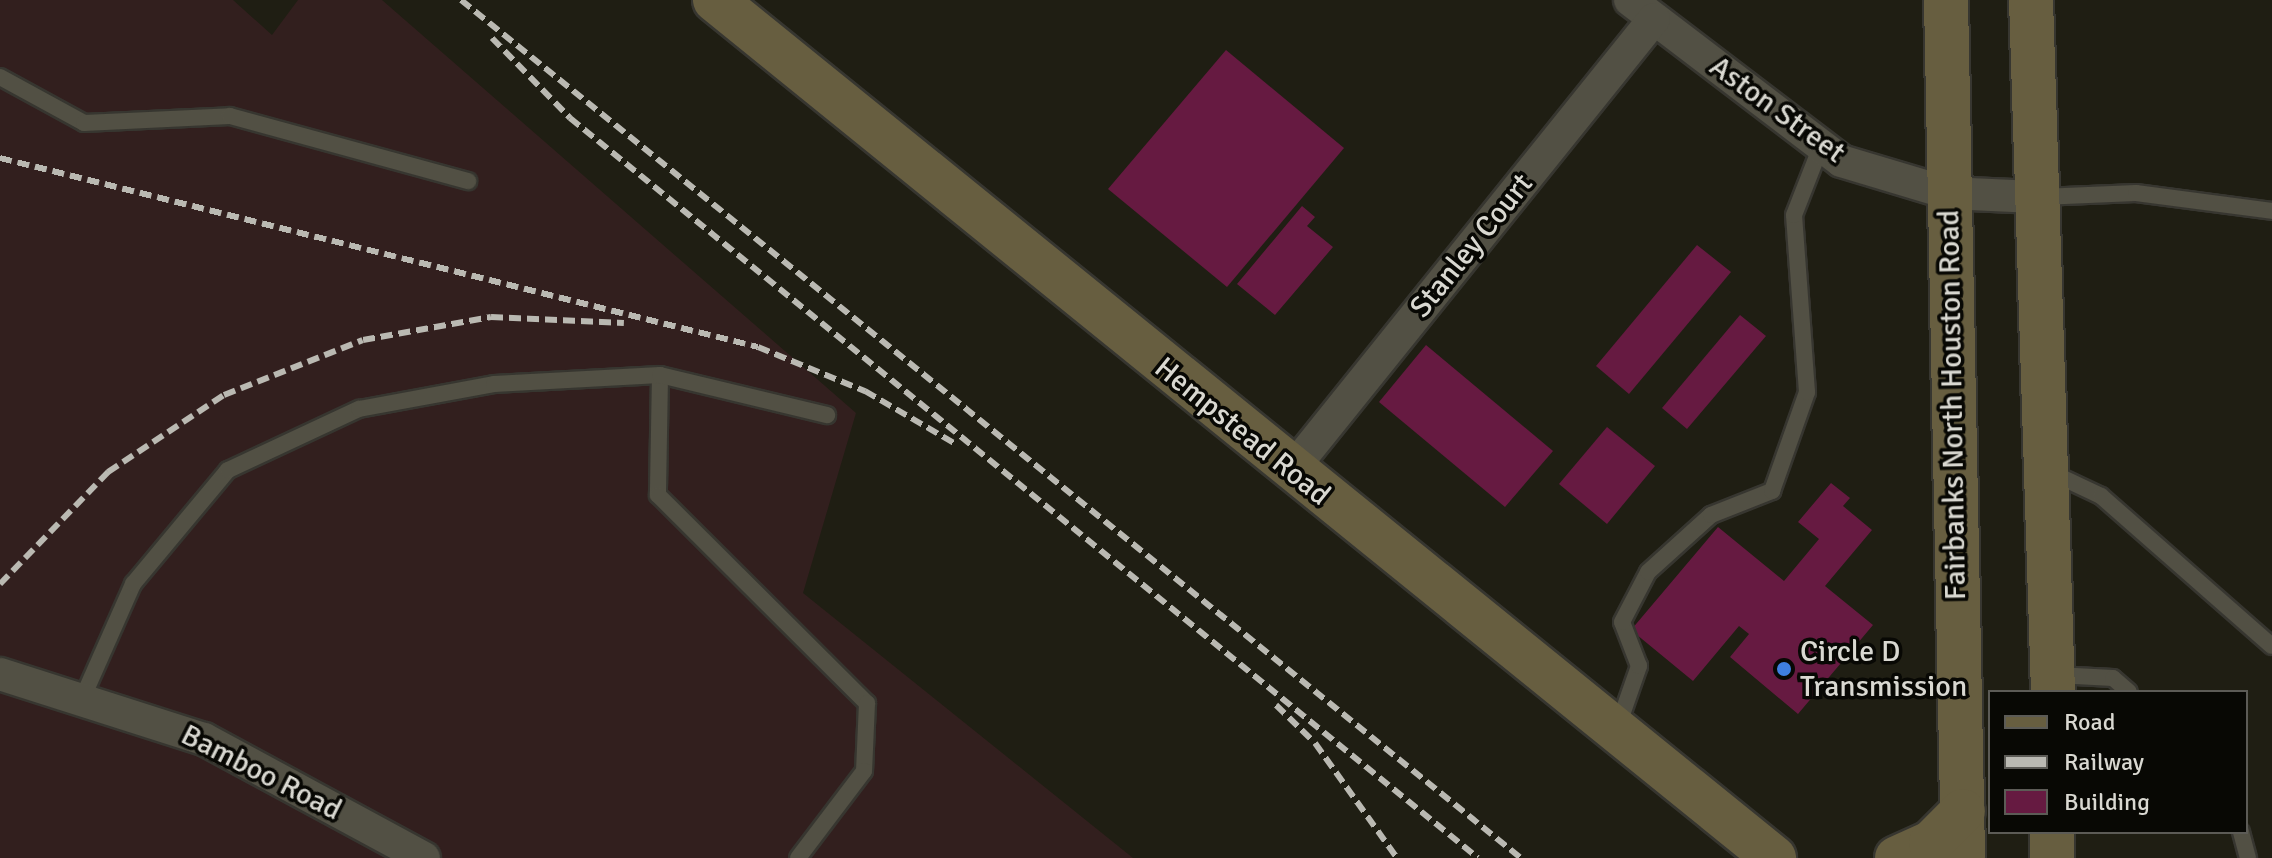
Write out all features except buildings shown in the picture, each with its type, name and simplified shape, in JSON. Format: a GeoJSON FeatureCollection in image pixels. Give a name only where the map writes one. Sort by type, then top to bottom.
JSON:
{"type":"FeatureCollection","features":[{"type":"Feature","properties":{"kind":"main road","name":"Hempstead Road"},"geometry":{"type":"LineString","coordinates":[[715,0],[1290,472],[1774,858]]}},
{"type":"Feature","properties":{"kind":"main road","name":"Fairbanks North Houston Road"},"geometry":{"type":"LineString","coordinates":[[1946,0],[1963,858]]}},
{"type":"Feature","properties":{"kind":"main road"},"geometry":{"type":"LineString","coordinates":[[2031,0],[2035,197],[2054,684]]}},
{"type":"Feature","properties":{"kind":"main road"},"geometry":{"type":"LineString","coordinates":[[1897,858],[1931,843],[1963,811]]}},
{"type":"Feature","properties":{"kind":"main road"},"geometry":{"type":"LineString","coordinates":[[2052,834],[2052,858]]}},
{"type":"Feature","properties":{"kind":"street","name":"Stanley Court"},"geometry":{"type":"LineString","coordinates":[[1290,472],[1648,6]]}},
{"type":"Feature","properties":{"kind":"street","name":"Aston Street"},"geometry":{"type":"LineString","coordinates":[[1648,6],[1841,161],[1948,193],[2035,197]]}},
{"type":"Feature","properties":{"kind":"street","name":"Bamboo Road"},"geometry":{"type":"LineString","coordinates":[[0,674],[83,697],[204,739],[424,858]]}},
{"type":"Feature","properties":{"kind":"lane"},"geometry":{"type":"LineString","coordinates":[[0,77],[84,123],[230,116],[468,181]]}},
{"type":"Feature","properties":{"kind":"lane"},"geometry":{"type":"LineString","coordinates":[[1616,732],[1639,666],[1622,622],[1648,572],[1711,515],[1772,491],[1807,392],[1794,215],[1821,146]]}},
{"type":"Feature","properties":{"kind":"lane"},"geometry":{"type":"LineString","coordinates":[[2035,197],[2136,193],[2272,211]]}},
{"type":"Feature","properties":{"kind":"lane"},"geometry":{"type":"LineString","coordinates":[[660,375],[658,495],[867,703],[864,771],[798,858]]}},
{"type":"Feature","properties":{"kind":"lane"},"geometry":{"type":"LineString","coordinates":[[83,697],[133,584],[228,470],[359,409],[494,384],[660,375],[827,415]]}},
{"type":"Feature","properties":{"kind":"lane"},"geometry":{"type":"LineString","coordinates":[[2045,470],[2101,496],[2272,646]]}},
{"type":"Feature","properties":{"kind":"lane"},"geometry":{"type":"LineString","coordinates":[[2054,684],[2113,678],[2127,690]]}},
{"type":"Feature","properties":{"kind":"lane"},"geometry":{"type":"LineString","coordinates":[[2242,834],[2248,858]]}},
{"type":"Feature","properties":{"kind":"shaded area"},"geometry":{"type":"Polygon","coordinates":[[[0,0],[233,0],[272,35],[298,0],[382,0],[856,413],[803,593],[1133,858],[0,858],[0,0]]]}},
{"type":"Feature","properties":{"kind":"railway"},"geometry":{"type":"LineString","coordinates":[[461,0],[1521,858]]}},
{"type":"Feature","properties":{"kind":"railway"},"geometry":{"type":"LineString","coordinates":[[492,38],[570,118],[1478,858]]}},
{"type":"Feature","properties":{"kind":"railway"},"geometry":{"type":"LineString","coordinates":[[0,158],[758,347],[865,391],[954,443]]}},
{"type":"Feature","properties":{"kind":"railway"},"geometry":{"type":"LineString","coordinates":[[0,584],[108,472],[224,395],[363,340],[491,317],[624,323]]}},
{"type":"Feature","properties":{"kind":"railway"},"geometry":{"type":"LineString","coordinates":[[1276,705],[1315,743],[1397,858]]}},
{"type":"Feature","properties":{"kind":"place","name":"Circle D Transmission"},"geometry":{"type":"Point","coordinates":[1784,669]}}]}
